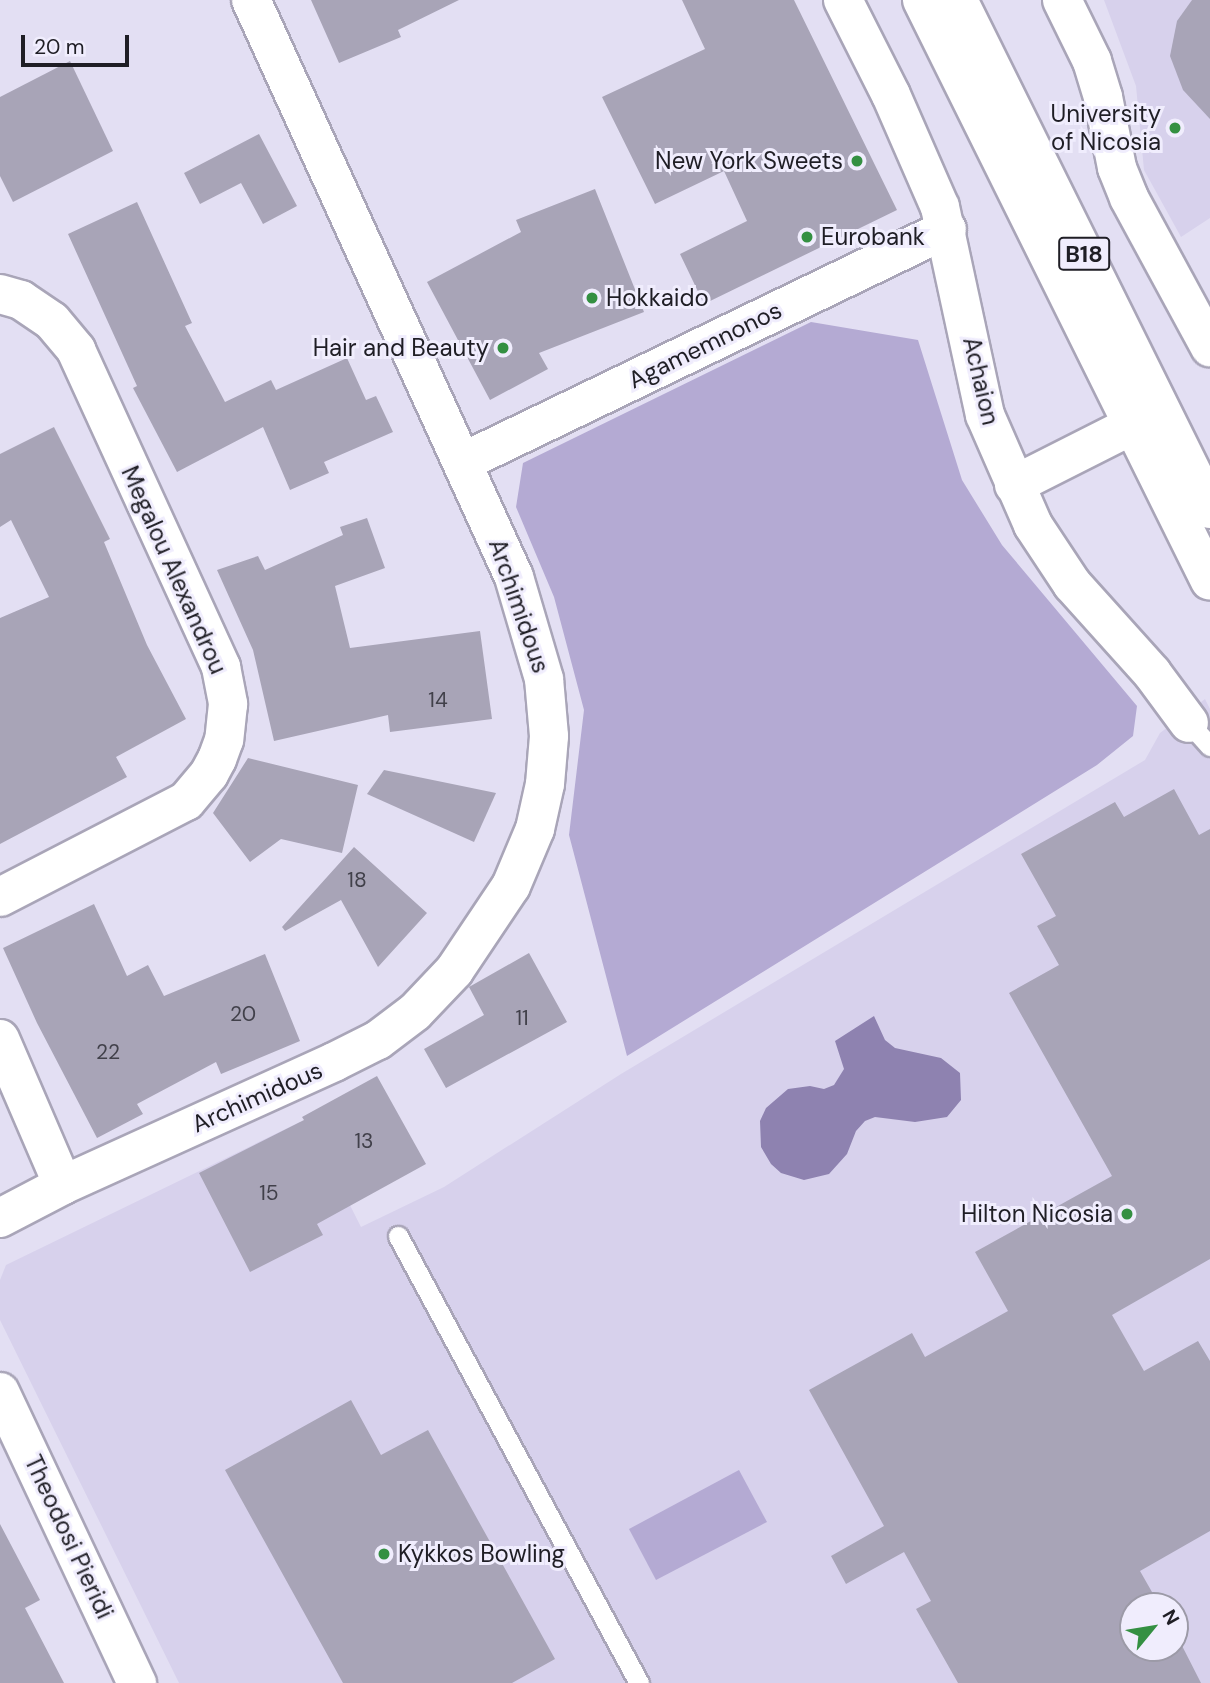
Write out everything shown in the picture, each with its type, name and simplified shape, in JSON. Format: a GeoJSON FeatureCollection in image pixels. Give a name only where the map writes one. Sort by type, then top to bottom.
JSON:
{"type":"FeatureCollection","features":[{"type":"Feature","properties":{"kind":"street","name":"Archimidous"},"geometry":{"type":"LineString","coordinates":[[0,1218],[63,1185],[378,1040],[415,1012],[454,971],[511,886],[535,829],[545,784],[549,736],[544,679],[514,577],[251,0]]}},
{"type":"Feature","properties":{"kind":"street","name":"Achaion"},"geometry":{"type":"LineString","coordinates":[[843,0],[925,169],[947,229],[985,415],[1014,485],[1049,554],[1152,673],[1200,734]]}},
{"type":"Feature","properties":{"kind":"street","name":"B18"},"geometry":{"type":"LineString","coordinates":[[922,0],[1210,580]]}},
{"type":"Feature","properties":{"kind":"street","name":"B18"},"geometry":{"type":"LineString","coordinates":[[958,0],[1210,509]]}},
{"type":"Feature","properties":{"kind":"street"},"geometry":{"type":"LineString","coordinates":[[1062,0],[1092,61],[1103,97],[1117,168],[1129,198],[1210,347]]}},
{"type":"Feature","properties":{"kind":"street","name":"Agamemnonos"},"geometry":{"type":"LineString","coordinates":[[463,462],[947,229]]}},
{"type":"Feature","properties":{"kind":"street","name":"Megalou Alexandrou"},"geometry":{"type":"LineString","coordinates":[[0,294],[21,300],[52,321],[76,350],[220,667],[228,704],[224,740],[217,759],[209,774],[186,801],[0,897]]}},
{"type":"Feature","properties":{"kind":"street"},"geometry":{"type":"LineString","coordinates":[[1014,485],[1133,425]]}},
{"type":"Feature","properties":{"kind":"street"},"geometry":{"type":"LineString","coordinates":[[0,1039],[63,1185]]}},
{"type":"Feature","properties":{"kind":"street","name":"Theodosi Pieridi"},"geometry":{"type":"LineString","coordinates":[[0,1392],[137,1683]]}},
{"type":"Feature","properties":{"kind":"lane"},"geometry":{"type":"LineString","coordinates":[[398,1236],[639,1683]]}},
{"type":"Feature","properties":{"kind":"shaded area","name":"University of Nicosia"},"geometry":{"type":"Polygon","coordinates":[[[1104,0],[1210,0],[1210,218],[1181,237],[1144,170],[1136,86],[1104,0]]]}},
{"type":"Feature","properties":{"kind":"shaded area"},"geometry":{"type":"Polygon","coordinates":[[[811,322],[918,340],[962,480],[1002,545],[1137,706],[1133,736],[1097,765],[627,1056],[569,835],[584,710],[554,597],[516,507],[523,463],[811,322]]]}},
{"type":"Feature","properties":{"kind":"shaded area"},"geometry":{"type":"Polygon","coordinates":[[[1205,699],[1210,709],[1210,1683],[179,1683],[0,1320],[0,1280],[6,1265],[300,1122],[312,1130],[361,1227],[444,1187],[621,1074],[1145,760],[1160,733],[1205,699]]]}},
{"type":"Feature","properties":{"kind":"shaded area"},"geometry":{"type":"Polygon","coordinates":[[[874,1016],[885,1040],[895,1048],[941,1058],[960,1073],[961,1100],[947,1117],[915,1122],[875,1117],[865,1121],[856,1131],[847,1154],[829,1174],[804,1180],[781,1173],[771,1164],[761,1147],[760,1121],[766,1108],[788,1089],[810,1086],[824,1089],[834,1085],[844,1069],[835,1041],[874,1016]]]}},
{"type":"Feature","properties":{"kind":"shaded area"},"geometry":{"type":"Polygon","coordinates":[[[739,1470],[767,1522],[656,1580],[629,1529],[739,1470]]]}},
{"type":"Feature","properties":{"kind":"building"},"geometry":{"type":"Polygon","coordinates":[[[311,0],[459,0],[398,30],[401,37],[339,63],[311,0]]]}},
{"type":"Feature","properties":{"kind":"building"},"geometry":{"type":"Polygon","coordinates":[[[682,0],[794,0],[897,210],[704,304],[680,254],[747,221],[724,171],[655,204],[602,97],[705,49],[682,0]]]}},
{"type":"Feature","properties":{"kind":"building"},"geometry":{"type":"Polygon","coordinates":[[[1192,0],[1210,0],[1210,119],[1183,90],[1170,56],[1177,21],[1192,0]]]}},
{"type":"Feature","properties":{"kind":"building"},"geometry":{"type":"Polygon","coordinates":[[[70,61],[113,151],[13,202],[0,176],[0,97],[70,61]]]}},
{"type":"Feature","properties":{"kind":"building"},"geometry":{"type":"Polygon","coordinates":[[[259,134],[297,206],[263,224],[241,183],[200,204],[184,173],[259,134]]]}},
{"type":"Feature","properties":{"kind":"building"},"geometry":{"type":"Polygon","coordinates":[[[595,189],[644,312],[539,353],[548,369],[490,400],[427,282],[521,232],[516,220],[595,189]]]}},
{"type":"Feature","properties":{"kind":"building"},"geometry":{"type":"Polygon","coordinates":[[[137,202],[192,323],[185,326],[225,402],[271,380],[276,390],[347,358],[366,400],[376,396],[393,432],[324,462],[329,473],[290,490],[263,427],[177,472],[133,388],[137,386],[68,234],[137,202]]]}},
{"type":"Feature","properties":{"kind":"building"},"geometry":{"type":"Polygon","coordinates":[[[54,427],[110,539],[104,542],[147,645],[186,719],[116,757],[127,777],[0,844],[0,618],[49,597],[11,520],[0,527],[0,454],[54,427]]]}},
{"type":"Feature","properties":{"kind":"building"},"geometry":{"type":"Polygon","coordinates":[[[367,518],[385,568],[335,586],[350,648],[480,631],[492,719],[390,732],[388,715],[274,741],[253,650],[217,570],[258,556],[265,570],[343,535],[340,527],[367,518]]]}},
{"type":"Feature","properties":{"kind":"building"},"geometry":{"type":"Polygon","coordinates":[[[248,758],[358,785],[342,853],[281,839],[250,862],[213,813],[248,758]]]}},
{"type":"Feature","properties":{"kind":"building"},"geometry":{"type":"Polygon","coordinates":[[[384,770],[496,793],[474,842],[367,794],[384,770]]]}},
{"type":"Feature","properties":{"kind":"building","name":"Hilton Nicosia"},"geometry":{"type":"Polygon","coordinates":[[[1174,789],[1199,835],[1210,829],[1210,1259],[1112,1315],[1144,1371],[1198,1341],[1210,1361],[1210,1531],[1140,1571],[1152,1592],[1119,1592],[1119,1662],[1189,1662],[1189,1659],[1201,1683],[958,1683],[916,1609],[931,1601],[904,1552],[846,1584],[831,1556],[884,1526],[809,1390],[912,1333],[925,1357],[1008,1311],[975,1252],[1112,1176],[1009,993],[1059,965],[1037,926],[1056,916],[1021,854],[1115,802],[1124,817],[1174,789]]]}},
{"type":"Feature","properties":{"kind":"building"},"geometry":{"type":"Polygon","coordinates":[[[354,847],[427,913],[378,967],[341,900],[285,931],[282,927],[354,847]]]}},
{"type":"Feature","properties":{"kind":"building"},"geometry":{"type":"Polygon","coordinates":[[[94,904],[127,976],[148,965],[164,996],[265,954],[300,1041],[221,1074],[216,1062],[137,1104],[143,1114],[97,1138],[37,1023],[3,948],[94,904]]]}},
{"type":"Feature","properties":{"kind":"building"},"geometry":{"type":"Polygon","coordinates":[[[529,953],[567,1022],[446,1088],[424,1049],[484,1015],[469,987],[529,953]]]}},
{"type":"Feature","properties":{"kind":"building"},"geometry":{"type":"Polygon","coordinates":[[[377,1076],[426,1164],[317,1224],[323,1235],[250,1272],[199,1173],[304,1120],[302,1117],[377,1076]]]}},
{"type":"Feature","properties":{"kind":"building","name":"Kykkos Bowling"},"geometry":{"type":"Polygon","coordinates":[[[351,1400],[381,1455],[428,1430],[555,1659],[512,1683],[343,1683],[225,1470],[351,1400]]]}},
{"type":"Feature","properties":{"kind":"building"},"geometry":{"type":"Polygon","coordinates":[[[0,1524],[40,1600],[25,1608],[64,1683],[0,1683],[0,1524]]]}},
{"type":"Feature","properties":{"kind":"place","name":"University of Nicosia"},"geometry":{"type":"Point","coordinates":[1175,128]}},
{"type":"Feature","properties":{"kind":"place","name":"New York Sweets"},"geometry":{"type":"Point","coordinates":[857,161]}},
{"type":"Feature","properties":{"kind":"place","name":"Eurobank"},"geometry":{"type":"Point","coordinates":[807,237]}},
{"type":"Feature","properties":{"kind":"place","name":"Hokkaido"},"geometry":{"type":"Point","coordinates":[592,298]}},
{"type":"Feature","properties":{"kind":"place","name":"Hair and Beauty"},"geometry":{"type":"Point","coordinates":[503,348]}},
{"type":"Feature","properties":{"kind":"place","name":"Hilton Nicosia"},"geometry":{"type":"Point","coordinates":[1127,1214]}},
{"type":"Feature","properties":{"kind":"place","name":"Kykkos Bowling"},"geometry":{"type":"Point","coordinates":[384,1554]}}]}
